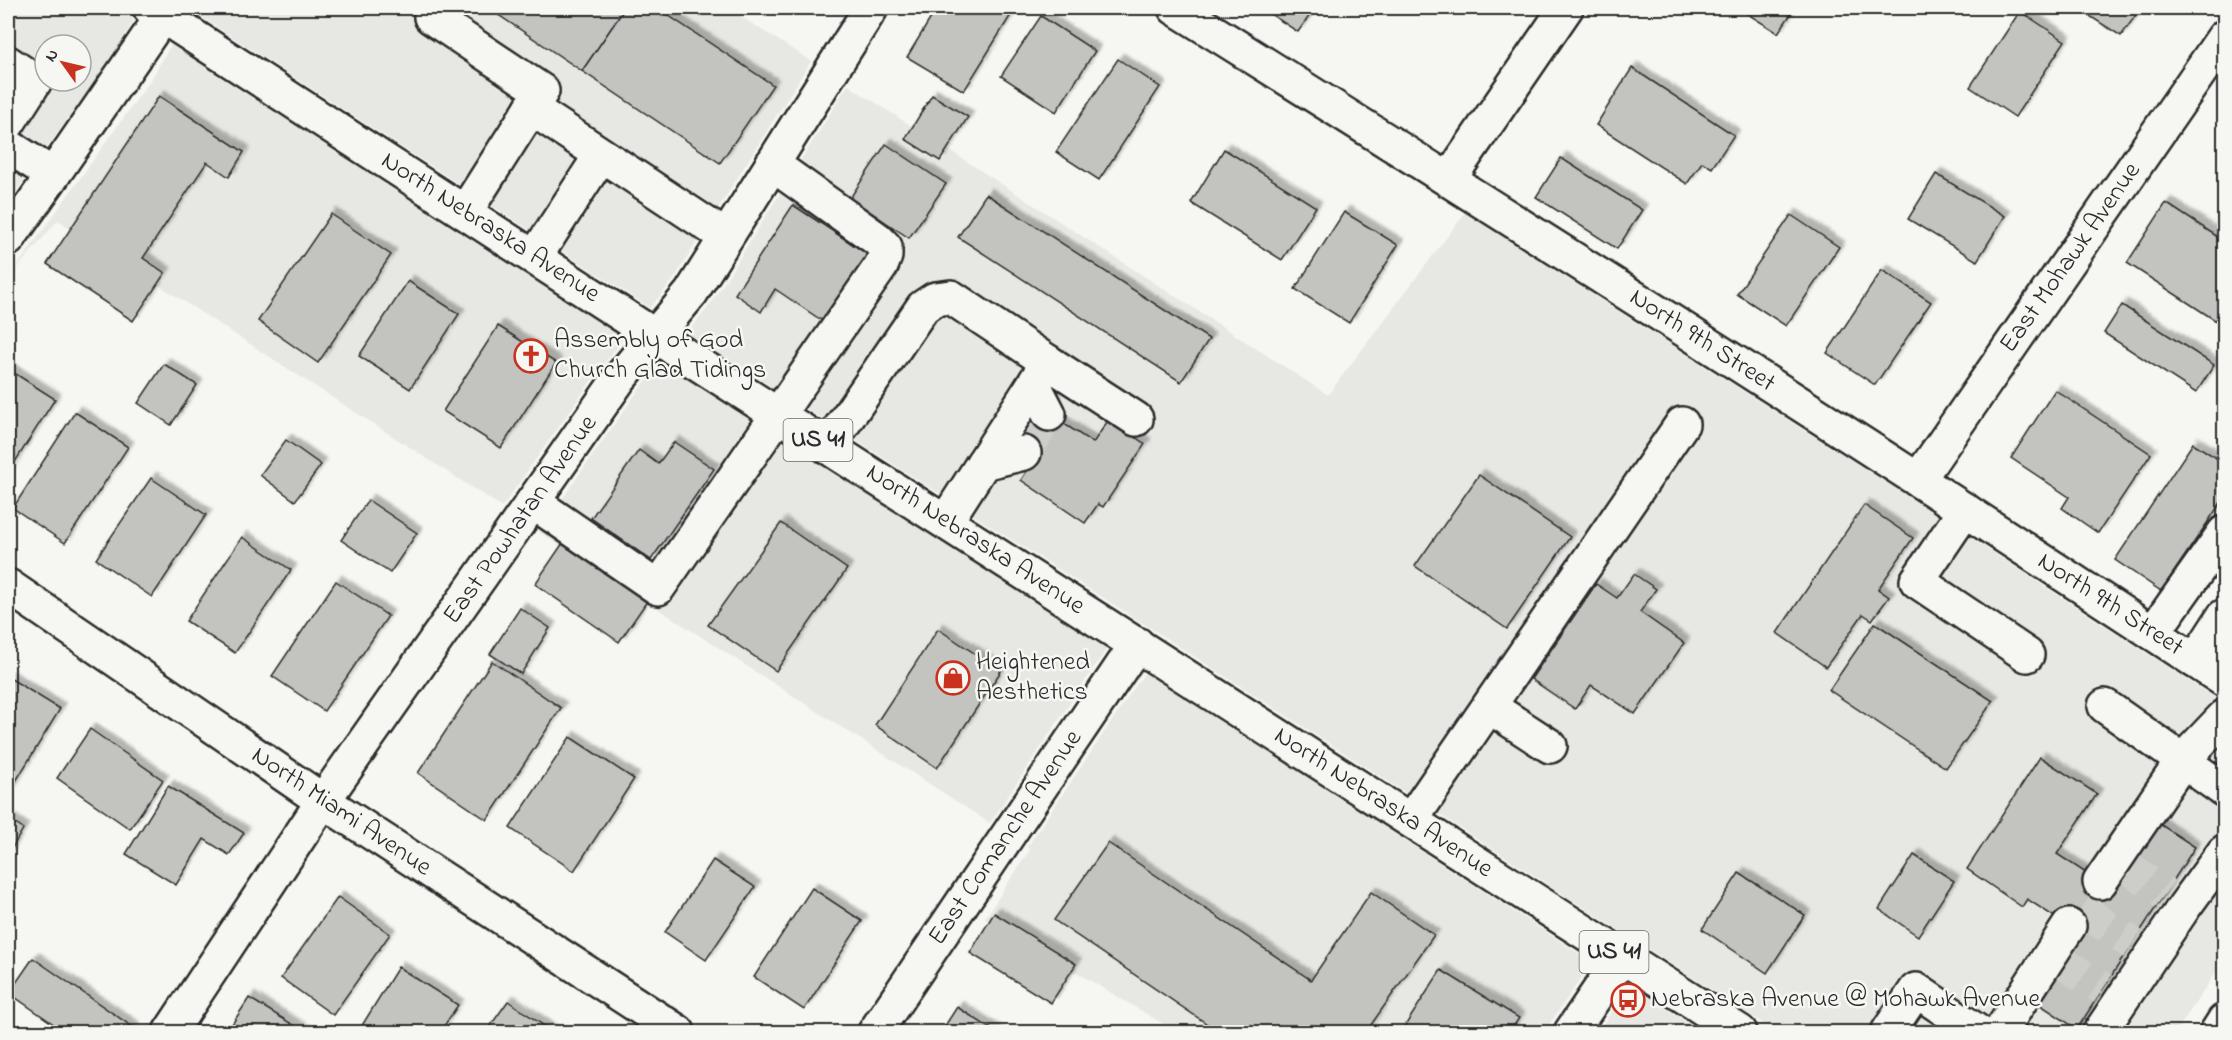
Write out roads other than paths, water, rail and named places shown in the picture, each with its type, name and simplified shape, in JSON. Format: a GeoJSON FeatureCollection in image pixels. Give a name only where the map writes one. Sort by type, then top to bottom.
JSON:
{"type":"FeatureCollection","features":[{"type":"Feature","properties":{"kind":"street","name":"East Powhatan Avenue"},"geometry":{"type":"LineString","coordinates":[[170,1032],[323,801],[533,502],[620,379],[691,293],[871,8]]}},
{"type":"Feature","properties":{"kind":"street","name":"North 9th Street"},"geometry":{"type":"LineString","coordinates":[[1175,8],[1449,179],[1965,510],[2224,680]]}},
{"type":"Feature","properties":{"kind":"street"},"geometry":{"type":"LineString","coordinates":[[1449,179],[1566,8]]}},
{"type":"Feature","properties":{"kind":"street"},"geometry":{"type":"LineString","coordinates":[[8,239],[53,175],[160,10]]}},
{"type":"Feature","properties":{"kind":"street","name":"North Nebraska Avenue"},"geometry":{"type":"LineString","coordinates":[[160,10],[655,336],[1740,1032]]}},
{"type":"Feature","properties":{"kind":"street"},"geometry":{"type":"LineString","coordinates":[[431,16],[542,91],[465,212]]}},
{"type":"Feature","properties":{"kind":"street","name":"East Mohawk Avenue"},"geometry":{"type":"LineString","coordinates":[[1918,480],[2224,37]]}},
{"type":"Feature","properties":{"kind":"street"},"geometry":{"type":"LineString","coordinates":[[8,63],[35,81],[8,123]]}},
{"type":"Feature","properties":{"kind":"street"},"geometry":{"type":"LineString","coordinates":[[531,108],[726,237]]}},
{"type":"Feature","properties":{"kind":"street"},"geometry":{"type":"LineString","coordinates":[[8,146],[53,175]]}},
{"type":"Feature","properties":{"kind":"street"},"geometry":{"type":"LineString","coordinates":[[535,258],[601,155]]}},
{"type":"Feature","properties":{"kind":"street"},"geometry":{"type":"LineString","coordinates":[[533,502],[658,588],[881,266],[885,255],[885,247],[772,164]]}},
{"type":"Feature","properties":{"kind":"street"},"geometry":{"type":"LineString","coordinates":[[828,446],[923,307],[935,299],[951,297],[1041,373],[1136,419]]}},
{"type":"Feature","properties":{"kind":"street"},"geometry":{"type":"LineString","coordinates":[[1041,373],[1049,414]]}},
{"type":"Feature","properties":{"kind":"street"},"geometry":{"type":"LineString","coordinates":[[946,521],[1041,373]]}},
{"type":"Feature","properties":{"kind":"street"},"geometry":{"type":"LineString","coordinates":[[1411,820],[1682,424]]}},
{"type":"Feature","properties":{"kind":"street"},"geometry":{"type":"LineString","coordinates":[[983,463],[1024,453]]}},
{"type":"Feature","properties":{"kind":"street"},"geometry":{"type":"LineString","coordinates":[[1965,510],[1917,581],[2027,655]]}},
{"type":"Feature","properties":{"kind":"street"},"geometry":{"type":"LineString","coordinates":[[2153,633],[2224,532]]}},
{"type":"Feature","properties":{"kind":"street","name":"North Miami Avenue"},"geometry":{"type":"LineString","coordinates":[[8,586],[323,801],[678,1032]]}},
{"type":"Feature","properties":{"kind":"street"},"geometry":{"type":"LineString","coordinates":[[2195,661],[2224,616]]}},
{"type":"Feature","properties":{"kind":"street","name":"East Comanche Avenue"},"geometry":{"type":"LineString","coordinates":[[874,1032],[1137,644]]}},
{"type":"Feature","properties":{"kind":"street"},"geometry":{"type":"LineString","coordinates":[[2105,706],[2224,790]]}},
{"type":"Feature","properties":{"kind":"street"},"geometry":{"type":"LineString","coordinates":[[1490,707],[1550,746]]}},
{"type":"Feature","properties":{"kind":"street"},"geometry":{"type":"LineString","coordinates":[[2112,867],[2183,760],[2224,717]]}},
{"type":"Feature","properties":{"kind":"street"},"geometry":{"type":"LineString","coordinates":[[2100,1032],[2112,996],[2174,901],[2224,852]]}},
{"type":"Feature","properties":{"kind":"street"},"geometry":{"type":"LineString","coordinates":[[2000,1032],[2054,956],[2069,926]]}},
{"type":"Feature","properties":{"kind":"street"},"geometry":{"type":"LineString","coordinates":[[1571,1032],[1622,957]]}},
{"type":"Feature","properties":{"kind":"street"},"geometry":{"type":"LineString","coordinates":[[1888,1032],[1916,990],[1978,1032]]}},
{"type":"Feature","properties":{"kind":"street"},"geometry":{"type":"LineString","coordinates":[[2217,1032],[2224,1021]]}},
{"type":"Feature","properties":{"kind":"tunnel"},"geometry":{"type":"LineString","coordinates":[[1024,453],[1049,414]]}},
{"type":"Feature","properties":{"kind":"tunnel"},"geometry":{"type":"LineString","coordinates":[[2121,862],[2165,894]]}},
{"type":"Feature","properties":{"kind":"tunnel"},"geometry":{"type":"LineString","coordinates":[[2081,909],[2133,944]]}},
{"type":"Feature","properties":{"kind":"tunnel"},"geometry":{"type":"LineString","coordinates":[[2056,958],[2103,989]]}},
{"type":"Feature","properties":{"kind":"place","name":"Assembly of God Church Glad Tidings"},"geometry":{"type":"Point","coordinates":[531,356]}},
{"type":"Feature","properties":{"kind":"place","name":"Heightened Aesthetics"},"geometry":{"type":"Point","coordinates":[953,678]}},
{"type":"Feature","properties":{"kind":"place","name":"Nebraska Avenue @ Mohawk Avenue"},"geometry":{"type":"Point","coordinates":[1628,1000]}}]}
